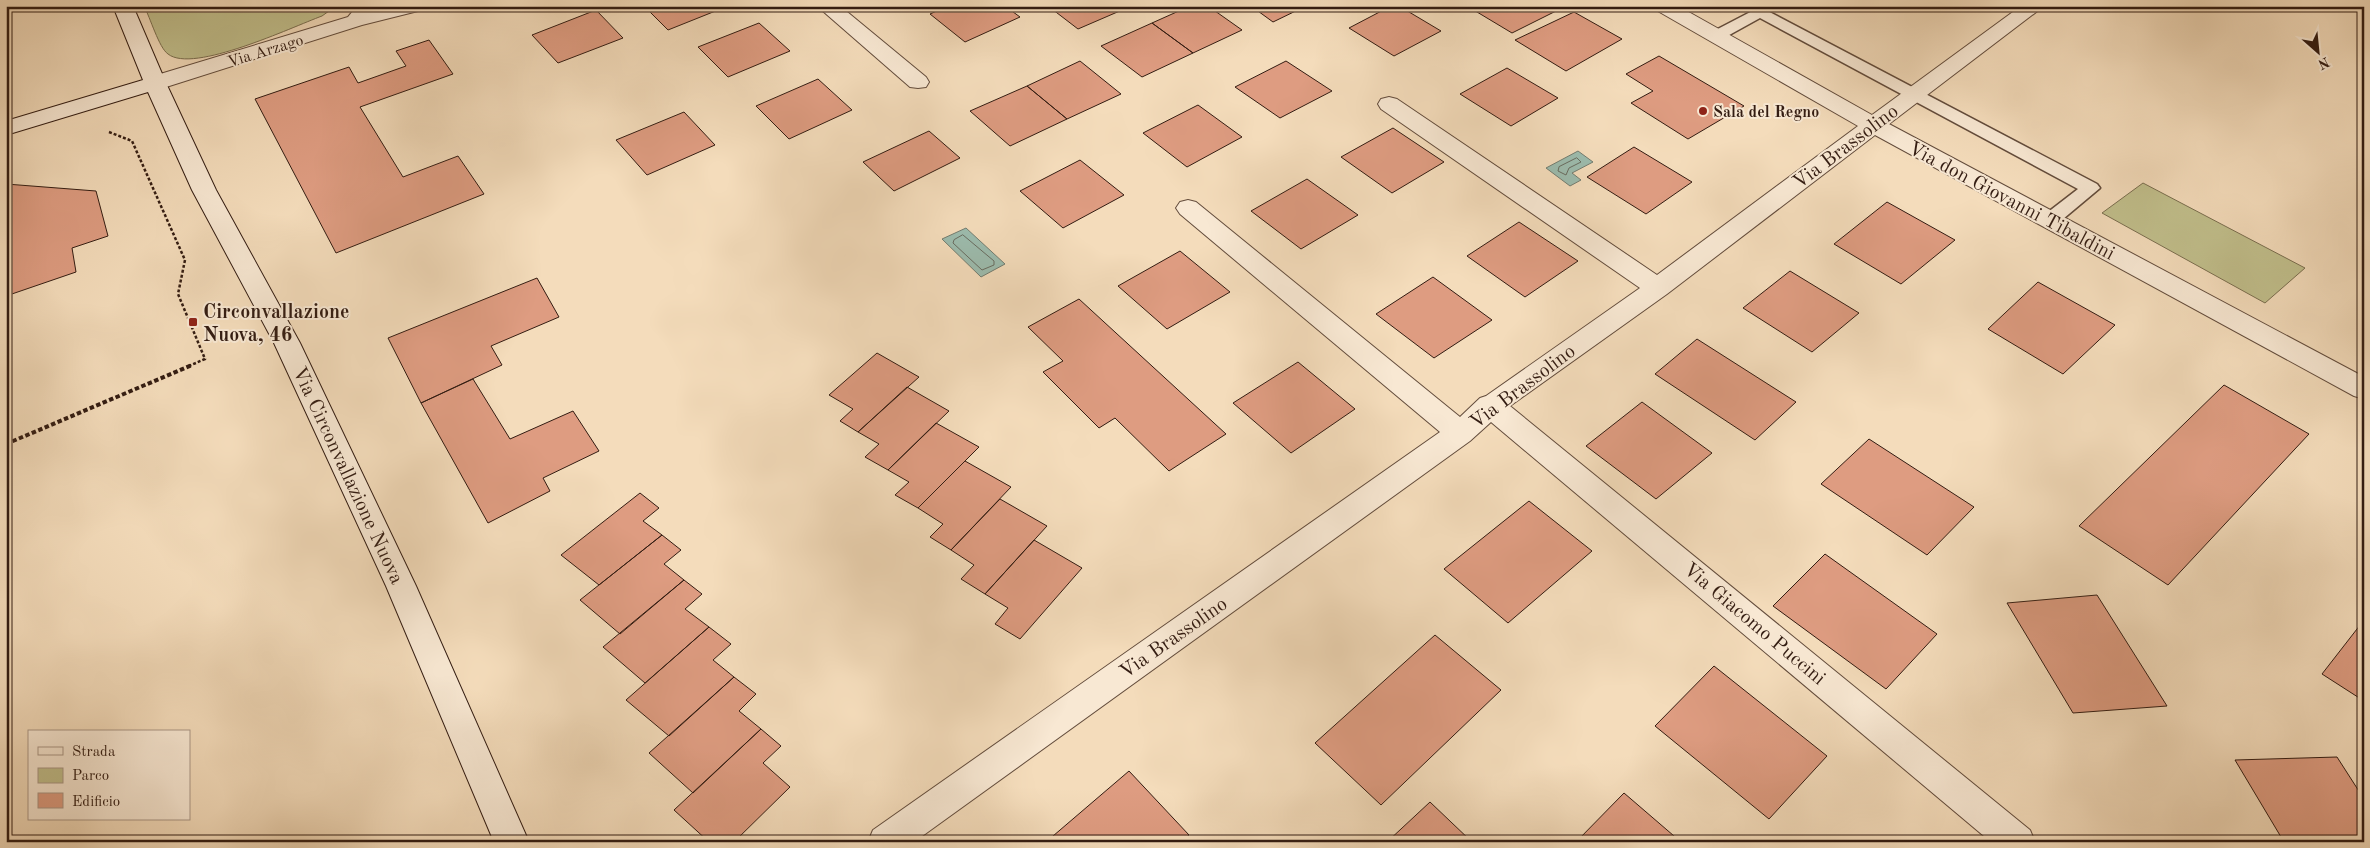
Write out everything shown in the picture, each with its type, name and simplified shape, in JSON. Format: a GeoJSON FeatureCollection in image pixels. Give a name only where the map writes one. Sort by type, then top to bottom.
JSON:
{"type":"FeatureCollection","features":[{"type":"Feature","properties":{"kind":"street","name":"Via Circonvallazione Nuova"},"geometry":{"type":"LineString","coordinates":[[123,6],[155,84],[204,190],[287,343],[372,523],[512,842]]}},
{"type":"Feature","properties":{"kind":"street","name":"Via Arzago"},"geometry":{"type":"LineString","coordinates":[[6,128],[155,84],[362,14],[415,6]]}},
{"type":"Feature","properties":{"kind":"street"},"geometry":{"type":"LineString","coordinates":[[827,6],[918,82]]}},
{"type":"Feature","properties":{"kind":"street","name":"Via don Giovanni Tibaldini"},"geometry":{"type":"LineString","coordinates":[[1663,6],[1873,125],[2364,389]]}},
{"type":"Feature","properties":{"kind":"street","name":"Via Brassolino"},"geometry":{"type":"LineString","coordinates":[[885,842],[1460,433],[1490,405],[1658,288],[1914,94],[2034,6]]}},
{"type":"Feature","properties":{"kind":"street"},"geometry":{"type":"LineString","coordinates":[[1389,104],[1658,288]]}},
{"type":"Feature","properties":{"kind":"street","name":"Via Brassolino"},"geometry":{"type":"LineString","coordinates":[[1188,208],[1460,433]]}},
{"type":"Feature","properties":{"kind":"street","name":"Via Giacomo Puccini"},"geometry":{"type":"LineString","coordinates":[[1490,405],[2018,842]]}},
{"type":"Feature","properties":{"kind":"lane"},"geometry":{"type":"LineString","coordinates":[[1716,36],[1760,12],[2091,188],[2050,220]]}},
{"type":"Feature","properties":{"kind":"path"},"geometry":{"type":"LineString","coordinates":[[6,444],[205,359],[178,294],[185,260],[132,141],[105,130]]}},
{"type":"Feature","properties":{"kind":"green space"},"geometry":{"type":"Polygon","coordinates":[[[144,6],[336,6],[322,16],[243,47],[220,54],[181,59],[165,51],[144,6]]]}},
{"type":"Feature","properties":{"kind":"green space"},"geometry":{"type":"Polygon","coordinates":[[[2143,183],[2305,268],[2265,303],[2102,213],[2143,183]]]}},
{"type":"Feature","properties":{"kind":"water"},"geometry":{"type":"Polygon","coordinates":[[[1578,151],[1593,162],[1572,173],[1581,180],[1570,186],[1546,168],[1578,151]]]}},
{"type":"Feature","properties":{"kind":"water"},"geometry":{"type":"Polygon","coordinates":[[[966,228],[1005,264],[981,277],[942,239],[966,228]]]}},
{"type":"Feature","properties":{"kind":"building"},"geometry":{"type":"Polygon","coordinates":[[[644,6],[728,6],[668,30],[644,6]]]}},
{"type":"Feature","properties":{"kind":"building"},"geometry":{"type":"Polygon","coordinates":[[[948,6],[1005,6],[1020,17],[965,42],[930,14],[948,6]]]}},
{"type":"Feature","properties":{"kind":"building"},"geometry":{"type":"Polygon","coordinates":[[[1048,6],[1128,6],[1129,7],[1078,29],[1048,6]]]}},
{"type":"Feature","properties":{"kind":"building"},"geometry":{"type":"Polygon","coordinates":[[[1190,6],[1208,6],[1242,30],[1193,53],[1152,23],[1190,6]]]}},
{"type":"Feature","properties":{"kind":"building"},"geometry":{"type":"Polygon","coordinates":[[[1251,6],[1306,6],[1273,22],[1251,6]]]}},
{"type":"Feature","properties":{"kind":"building"},"geometry":{"type":"Polygon","coordinates":[[[1391,6],[1399,6],[1441,31],[1394,56],[1349,28],[1391,6]]]}},
{"type":"Feature","properties":{"kind":"building"},"geometry":{"type":"Polygon","coordinates":[[[1467,6],[1566,6],[1512,33],[1467,6]]]}},
{"type":"Feature","properties":{"kind":"building"},"geometry":{"type":"Polygon","coordinates":[[[596,10],[623,38],[558,63],[532,35],[596,10]]]}},
{"type":"Feature","properties":{"kind":"building"},"geometry":{"type":"Polygon","coordinates":[[[1574,12],[1622,39],[1566,71],[1515,40],[1574,12]]]}},
{"type":"Feature","properties":{"kind":"building"},"geometry":{"type":"Polygon","coordinates":[[[759,23],[790,51],[728,77],[698,47],[759,23]]]}},
{"type":"Feature","properties":{"kind":"building"},"geometry":{"type":"Polygon","coordinates":[[[1152,23],[1193,53],[1142,77],[1101,46],[1152,23]]]}},
{"type":"Feature","properties":{"kind":"building"},"geometry":{"type":"Polygon","coordinates":[[[429,40],[453,74],[360,107],[403,177],[458,156],[484,194],[336,253],[255,99],[349,67],[358,83],[406,66],[396,51],[429,40]]]}},
{"type":"Feature","properties":{"kind":"building"},"geometry":{"type":"Polygon","coordinates":[[[1659,56],[1744,106],[1688,139],[1631,103],[1653,91],[1626,74],[1659,56]]]}},
{"type":"Feature","properties":{"kind":"building"},"geometry":{"type":"Polygon","coordinates":[[[1080,61],[1121,94],[1067,119],[1027,86],[1080,61]]]}},
{"type":"Feature","properties":{"kind":"building"},"geometry":{"type":"Polygon","coordinates":[[[1286,61],[1332,91],[1280,118],[1235,87],[1286,61]]]}},
{"type":"Feature","properties":{"kind":"building"},"geometry":{"type":"Polygon","coordinates":[[[1507,68],[1558,98],[1511,126],[1460,94],[1507,68]]]}},
{"type":"Feature","properties":{"kind":"building"},"geometry":{"type":"Polygon","coordinates":[[[818,79],[852,110],[789,139],[756,106],[818,79]]]}},
{"type":"Feature","properties":{"kind":"building"},"geometry":{"type":"Polygon","coordinates":[[[1027,86],[1067,119],[1010,146],[970,111],[1027,86]]]}},
{"type":"Feature","properties":{"kind":"building"},"geometry":{"type":"Polygon","coordinates":[[[1198,105],[1242,137],[1187,167],[1143,133],[1198,105]]]}},
{"type":"Feature","properties":{"kind":"building"},"geometry":{"type":"Polygon","coordinates":[[[684,112],[715,145],[647,175],[616,140],[684,112]]]}},
{"type":"Feature","properties":{"kind":"building"},"geometry":{"type":"Polygon","coordinates":[[[1393,128],[1444,162],[1392,193],[1341,157],[1393,128]]]}},
{"type":"Feature","properties":{"kind":"building"},"geometry":{"type":"Polygon","coordinates":[[[929,131],[960,158],[894,191],[863,162],[929,131]]]}},
{"type":"Feature","properties":{"kind":"building"},"geometry":{"type":"Polygon","coordinates":[[[1634,147],[1692,182],[1646,214],[1587,177],[1634,147]]]}},
{"type":"Feature","properties":{"kind":"building"},"geometry":{"type":"Polygon","coordinates":[[[1080,160],[1124,195],[1063,228],[1020,191],[1080,160]]]}},
{"type":"Feature","properties":{"kind":"building"},"geometry":{"type":"Polygon","coordinates":[[[1307,179],[1358,215],[1301,249],[1251,211],[1307,179]]]}},
{"type":"Feature","properties":{"kind":"building"},"geometry":{"type":"Polygon","coordinates":[[[6,184],[96,191],[108,236],[72,248],[76,272],[6,296],[6,184]]]}},
{"type":"Feature","properties":{"kind":"building"},"geometry":{"type":"Polygon","coordinates":[[[1887,202],[1955,240],[1901,284],[1834,244],[1887,202]]]}},
{"type":"Feature","properties":{"kind":"building"},"geometry":{"type":"Polygon","coordinates":[[[1519,222],[1578,261],[1525,297],[1467,256],[1519,222]]]}},
{"type":"Feature","properties":{"kind":"building"},"geometry":{"type":"Polygon","coordinates":[[[1180,251],[1230,292],[1167,329],[1118,286],[1180,251]]]}},
{"type":"Feature","properties":{"kind":"building"},"geometry":{"type":"Polygon","coordinates":[[[1790,271],[1859,313],[1812,352],[1743,308],[1790,271]]]}},
{"type":"Feature","properties":{"kind":"building"},"geometry":{"type":"Polygon","coordinates":[[[1433,277],[1492,320],[1434,358],[1376,314],[1433,277]]]}},
{"type":"Feature","properties":{"kind":"building"},"geometry":{"type":"Polygon","coordinates":[[[537,278],[559,317],[491,346],[502,365],[421,403],[388,338],[537,278]]]}},
{"type":"Feature","properties":{"kind":"building"},"geometry":{"type":"Polygon","coordinates":[[[2038,282],[2115,325],[2063,374],[1988,329],[2038,282]]]}},
{"type":"Feature","properties":{"kind":"building"},"geometry":{"type":"Polygon","coordinates":[[[1079,299],[1226,434],[1169,471],[1115,418],[1099,428],[1043,372],[1063,361],[1028,327],[1079,299]]]}},
{"type":"Feature","properties":{"kind":"building"},"geometry":{"type":"Polygon","coordinates":[[[1697,339],[1796,402],[1755,440],[1655,374],[1697,339]]]}},
{"type":"Feature","properties":{"kind":"building"},"geometry":{"type":"Polygon","coordinates":[[[877,353],[919,377],[858,432],[840,421],[853,409],[829,395],[877,353]]]}},
{"type":"Feature","properties":{"kind":"building"},"geometry":{"type":"Polygon","coordinates":[[[1298,362],[1355,409],[1291,453],[1233,403],[1298,362]]]}},
{"type":"Feature","properties":{"kind":"building"},"geometry":{"type":"Polygon","coordinates":[[[473,379],[510,439],[573,411],[599,451],[543,478],[550,491],[488,523],[421,403],[473,379]]]}},
{"type":"Feature","properties":{"kind":"building"},"geometry":{"type":"Polygon","coordinates":[[[2224,385],[2309,434],[2168,585],[2079,526],[2224,385]]]}},
{"type":"Feature","properties":{"kind":"building"},"geometry":{"type":"Polygon","coordinates":[[[907,387],[949,411],[888,470],[865,457],[879,444],[858,432],[907,387]]]}},
{"type":"Feature","properties":{"kind":"building"},"geometry":{"type":"Polygon","coordinates":[[[1642,402],[1712,453],[1656,499],[1586,446],[1642,402]]]}},
{"type":"Feature","properties":{"kind":"building"},"geometry":{"type":"Polygon","coordinates":[[[936,423],[979,447],[918,508],[895,495],[909,482],[888,470],[936,423]]]}},
{"type":"Feature","properties":{"kind":"building"},"geometry":{"type":"Polygon","coordinates":[[[1869,439],[1974,507],[1927,555],[1821,484],[1869,439]]]}},
{"type":"Feature","properties":{"kind":"building"},"geometry":{"type":"Polygon","coordinates":[[[965,461],[1011,487],[951,550],[930,537],[943,524],[918,508],[965,461]]]}},
{"type":"Feature","properties":{"kind":"building"},"geometry":{"type":"Polygon","coordinates":[[[640,493],[659,508],[643,521],[662,535],[599,585],[561,555],[640,493]]]}},
{"type":"Feature","properties":{"kind":"building"},"geometry":{"type":"Polygon","coordinates":[[[1000,499],[1047,526],[985,594],[961,579],[974,565],[951,550],[1000,499]]]}},
{"type":"Feature","properties":{"kind":"building"},"geometry":{"type":"Polygon","coordinates":[[[1529,501],[1592,551],[1508,623],[1444,569],[1529,501]]]}},
{"type":"Feature","properties":{"kind":"building"},"geometry":{"type":"Polygon","coordinates":[[[662,535],[681,550],[664,564],[684,580],[620,634],[580,600],[662,535]]]}},
{"type":"Feature","properties":{"kind":"building"},"geometry":{"type":"Polygon","coordinates":[[[1034,540],[1082,568],[1020,639],[995,624],[1008,608],[985,594],[1034,540]]]}},
{"type":"Feature","properties":{"kind":"building"},"geometry":{"type":"Polygon","coordinates":[[[1825,554],[1937,634],[1886,689],[1773,606],[1825,554]]]}},
{"type":"Feature","properties":{"kind":"building"},"geometry":{"type":"Polygon","coordinates":[[[684,580],[702,594],[685,609],[709,627],[645,683],[603,647],[684,580]]]}},
{"type":"Feature","properties":{"kind":"building"},"geometry":{"type":"Polygon","coordinates":[[[2097,595],[2167,706],[2073,713],[2007,603],[2097,595]]]}},
{"type":"Feature","properties":{"kind":"building"},"geometry":{"type":"Polygon","coordinates":[[[2364,620],[2364,701],[2322,674],[2364,620]]]}},
{"type":"Feature","properties":{"kind":"building"},"geometry":{"type":"Polygon","coordinates":[[[709,627],[731,644],[713,660],[734,677],[669,736],[626,700],[709,627]]]}},
{"type":"Feature","properties":{"kind":"building"},"geometry":{"type":"Polygon","coordinates":[[[1435,635],[1501,690],[1381,805],[1315,743],[1435,635]]]}},
{"type":"Feature","properties":{"kind":"building"},"geometry":{"type":"Polygon","coordinates":[[[1714,666],[1827,756],[1769,819],[1655,726],[1714,666]]]}},
{"type":"Feature","properties":{"kind":"building"},"geometry":{"type":"Polygon","coordinates":[[[734,677],[756,694],[739,711],[761,729],[693,793],[649,753],[734,677]]]}},
{"type":"Feature","properties":{"kind":"building"},"geometry":{"type":"Polygon","coordinates":[[[761,729],[781,746],[763,763],[790,787],[734,842],[709,842],[674,810],[761,729]]]}},
{"type":"Feature","properties":{"kind":"building"},"geometry":{"type":"Polygon","coordinates":[[[2337,757],[2364,799],[2364,842],[2284,842],[2235,760],[2337,757]]]}},
{"type":"Feature","properties":{"kind":"building"},"geometry":{"type":"Polygon","coordinates":[[[1129,771],[1189,835],[1181,842],[1046,842],[1129,771]]]}},
{"type":"Feature","properties":{"kind":"building"},"geometry":{"type":"Polygon","coordinates":[[[1624,793],[1681,842],[1576,842],[1624,793]]]}},
{"type":"Feature","properties":{"kind":"building"},"geometry":{"type":"Polygon","coordinates":[[[1430,802],[1472,842],[1387,842],[1430,802]]]}},
{"type":"Feature","properties":{"kind":"place","name":"Sala del Regno"},"geometry":{"type":"Point","coordinates":[1703,111]}},
{"type":"Feature","properties":{"kind":"place","name":"Circonvallazione Nuova, 46"},"geometry":{"type":"Point","coordinates":[193,322]}}]}
